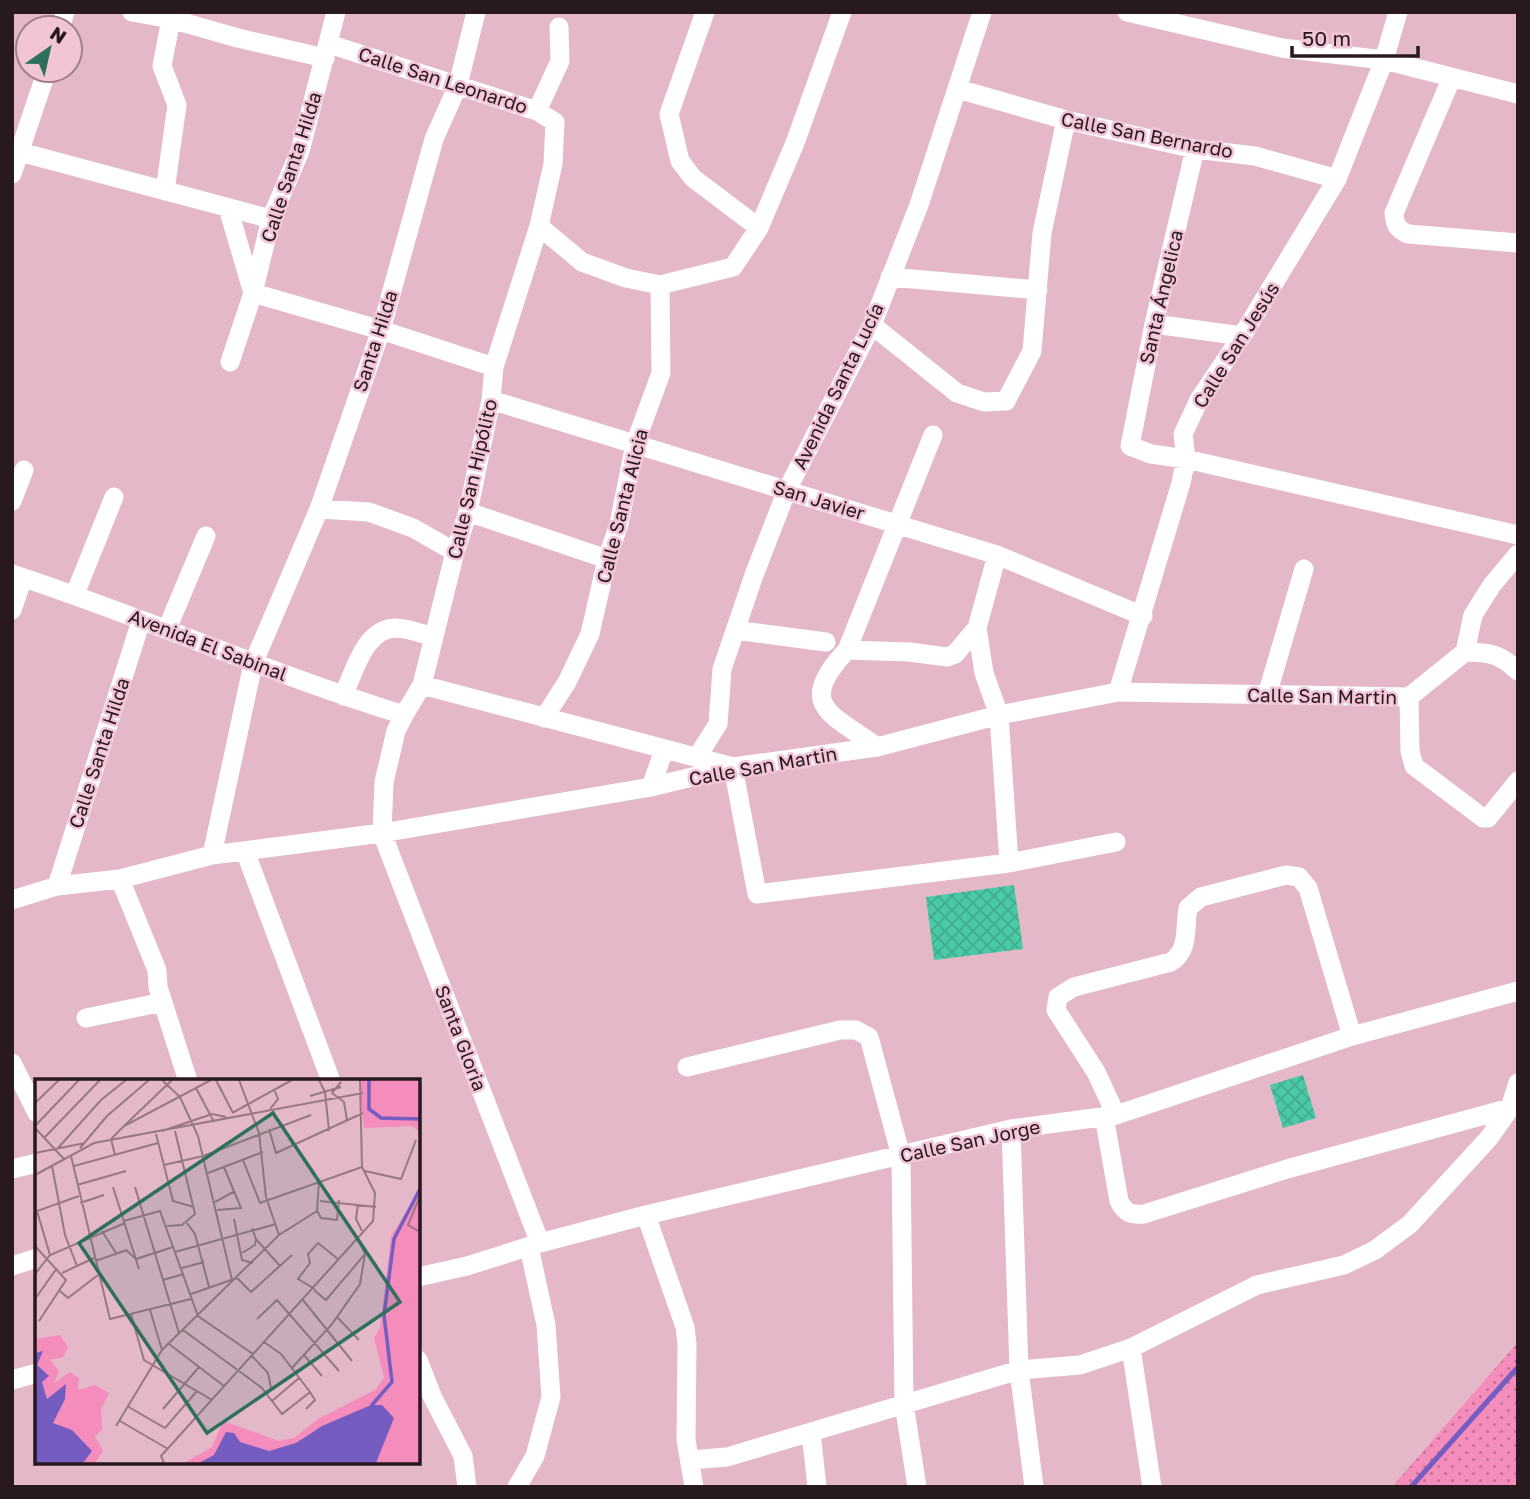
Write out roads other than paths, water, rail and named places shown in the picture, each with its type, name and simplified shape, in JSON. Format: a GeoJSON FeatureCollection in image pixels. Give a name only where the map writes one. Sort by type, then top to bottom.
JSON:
{"type":"FeatureCollection","features":[{"type":"Feature","properties":{"kind":"street","name":"Calle San Leonardo"},"geometry":{"type":"LineString","coordinates":[[132,12],[171,19],[239,38],[327,51],[458,85],[537,111],[555,122]]}},
{"type":"Feature","properties":{"kind":"street","name":"Calle Santa Hilda"},"geometry":{"type":"LineString","coordinates":[[230,362],[253,293],[271,219],[300,151],[336,12]]}},
{"type":"Feature","properties":{"kind":"street","name":"Santa Hilda"},"geometry":{"type":"LineString","coordinates":[[212,855],[253,664],[319,509],[381,330],[434,139],[458,85],[476,12]]}},
{"type":"Feature","properties":{"kind":"street"},"geometry":{"type":"LineString","coordinates":[[705,12],[669,114],[680,161],[693,178],[759,228]]}},
{"type":"Feature","properties":{"kind":"street"},"geometry":{"type":"LineString","coordinates":[[538,226],[582,262],[626,278],[660,285],[733,267],[759,228],[795,144],[842,12]]}},
{"type":"Feature","properties":{"kind":"street","name":"Avenida Santa Lucía"},"geometry":{"type":"LineString","coordinates":[[696,757],[718,723],[720,679],[786,490],[872,325],[919,205],[982,12]]}},
{"type":"Feature","properties":{"kind":"street"},"geometry":{"type":"LineString","coordinates":[[1127,12],[1282,48],[1384,60],[1518,94]]}},
{"type":"Feature","properties":{"kind":"street","name":"Calle San Jesús"},"geometry":{"type":"LineString","coordinates":[[1118,692],[1181,483],[1186,459],[1183,434],[1200,398],[1242,337],[1337,179],[1384,60],[1398,12]]}},
{"type":"Feature","properties":{"kind":"street"},"geometry":{"type":"LineString","coordinates":[[165,191],[177,105],[162,66],[171,19]]}},
{"type":"Feature","properties":{"kind":"street"},"geometry":{"type":"LineString","coordinates":[[537,111],[560,61],[559,27]]}},
{"type":"Feature","properties":{"kind":"street"},"geometry":{"type":"LineString","coordinates":[[1452,77],[1394,214],[1395,224],[1408,234],[1518,243]]}},
{"type":"Feature","properties":{"kind":"street"},"geometry":{"type":"LineString","coordinates":[[12,174],[19,141],[41,84]]}},
{"type":"Feature","properties":{"kind":"street","name":"Calle San Bernardo"},"geometry":{"type":"LineString","coordinates":[[958,89],[1066,120],[1195,149],[1255,156],[1337,179]]}},
{"type":"Feature","properties":{"kind":"street"},"geometry":{"type":"LineString","coordinates":[[872,325],[957,393],[984,402],[1006,401],[1032,351],[1042,233],[1066,120]]}},
{"type":"Feature","properties":{"kind":"street","name":"Calle San Hipólito"},"geometry":{"type":"LineString","coordinates":[[382,833],[384,782],[396,731],[422,685],[455,552],[468,512],[491,400],[494,367],[538,226],[553,164],[555,122]]}},
{"type":"Feature","properties":{"kind":"street"},"geometry":{"type":"LineString","coordinates":[[19,141],[165,191],[271,219]]}},
{"type":"Feature","properties":{"kind":"street","name":"Santa Ángelica"},"geometry":{"type":"LineString","coordinates":[[1186,459],[1151,454],[1130,446],[1154,324],[1195,149]]}},
{"type":"Feature","properties":{"kind":"street"},"geometry":{"type":"LineString","coordinates":[[228,208],[253,293],[381,330],[494,367]]}},
{"type":"Feature","properties":{"kind":"street"},"geometry":{"type":"LineString","coordinates":[[890,277],[1038,290]]}},
{"type":"Feature","properties":{"kind":"street","name":"Calle Santa Alicia"},"geometry":{"type":"LineString","coordinates":[[544,718],[567,682],[590,634],[607,559],[619,524],[635,444],[661,373],[660,285]]}},
{"type":"Feature","properties":{"kind":"street"},"geometry":{"type":"LineString","coordinates":[[1154,324],[1242,337]]}},
{"type":"Feature","properties":{"kind":"street","name":"San Javier"},"geometry":{"type":"LineString","coordinates":[[491,400],[997,555],[1143,616]]}},
{"type":"Feature","properties":{"kind":"street"},"geometry":{"type":"LineString","coordinates":[[825,676],[847,650],[933,435]]}},
{"type":"Feature","properties":{"kind":"street"},"geometry":{"type":"LineString","coordinates":[[1186,459],[1518,535]]}},
{"type":"Feature","properties":{"kind":"street"},"geometry":{"type":"LineString","coordinates":[[12,501],[24,470]]}},
{"type":"Feature","properties":{"kind":"street"},"geometry":{"type":"LineString","coordinates":[[75,594],[114,497]]}},
{"type":"Feature","properties":{"kind":"street"},"geometry":{"type":"LineString","coordinates":[[319,509],[369,512],[413,528],[455,552]]}},
{"type":"Feature","properties":{"kind":"street"},"geometry":{"type":"LineString","coordinates":[[468,512],[607,559]]}},
{"type":"Feature","properties":{"kind":"street"},"geometry":{"type":"LineString","coordinates":[[167,629],[206,536]]}},
{"type":"Feature","properties":{"kind":"street"},"geometry":{"type":"LineString","coordinates":[[1465,652],[1473,615],[1492,585],[1518,554]]}},
{"type":"Feature","properties":{"kind":"street"},"geometry":{"type":"LineString","coordinates":[[847,650],[909,652],[947,657],[955,654],[976,628],[997,555]]}},
{"type":"Feature","properties":{"kind":"street"},"geometry":{"type":"LineString","coordinates":[[1267,695],[1304,569]]}},
{"type":"Feature","properties":{"kind":"street"},"geometry":{"type":"LineString","coordinates":[[12,610],[18,576]]}},
{"type":"Feature","properties":{"kind":"street","name":"Avenida El Sabinal"},"geometry":{"type":"LineString","coordinates":[[18,576],[75,594],[253,664],[404,715]]}},
{"type":"Feature","properties":{"kind":"street","name":"Calle Santa Hilda"},"geometry":{"type":"LineString","coordinates":[[57,886],[141,621]]}},
{"type":"Feature","properties":{"kind":"street"},"geometry":{"type":"LineString","coordinates":[[858,624],[837,632],[826,642],[823,655],[823,703],[828,714],[877,747]]}},
{"type":"Feature","properties":{"kind":"street"},"geometry":{"type":"LineString","coordinates":[[343,696],[368,642],[377,633],[397,628],[434,637]]}},
{"type":"Feature","properties":{"kind":"street"},"geometry":{"type":"LineString","coordinates":[[976,628],[984,673],[999,715],[1009,863]]}},
{"type":"Feature","properties":{"kind":"street"},"geometry":{"type":"LineString","coordinates":[[735,630],[826,642]]}},
{"type":"Feature","properties":{"kind":"street"},"geometry":{"type":"LineString","coordinates":[[1518,671],[1504,658],[1484,652],[1465,652],[1409,697],[1409,751],[1413,766],[1483,818],[1488,818],[1518,781]]}},
{"type":"Feature","properties":{"kind":"street"},"geometry":{"type":"LineString","coordinates":[[422,685],[733,767],[757,894],[1009,863],[1116,842]]}},
{"type":"Feature","properties":{"kind":"street","name":"Calle San Martin"},"geometry":{"type":"LineString","coordinates":[[12,900],[57,886],[120,879],[212,855],[382,833],[652,787],[733,767],[877,747],[999,715],[1118,692],[1409,697]]}},
{"type":"Feature","properties":{"kind":"street"},"geometry":{"type":"LineString","coordinates":[[652,787],[664,750]]}},
{"type":"Feature","properties":{"kind":"street","name":"Santa Gloria"},"geometry":{"type":"LineString","coordinates":[[382,833],[534,1245],[546,1325],[551,1397],[535,1456],[517,1487]]}},
{"type":"Feature","properties":{"kind":"street"},"geometry":{"type":"LineString","coordinates":[[245,851],[330,1079]]}},
{"type":"Feature","properties":{"kind":"street"},"geometry":{"type":"LineString","coordinates":[[1352,1036],[1308,888],[1299,877],[1286,874],[1201,898],[1188,908],[1184,927],[1185,945],[1181,955],[1171,962],[1074,987],[1058,997],[1056,1010],[1096,1072],[1110,1116],[1119,1201],[1124,1210],[1132,1215],[1144,1214],[1287,1169],[1510,1108]]}},
{"type":"Feature","properties":{"kind":"street"},"geometry":{"type":"LineString","coordinates":[[120,879],[157,970],[158,987],[187,1079]]}},
{"type":"Feature","properties":{"kind":"street","name":"Calle San Jorge"},"geometry":{"type":"LineString","coordinates":[[420,1277],[467,1266],[646,1215],[1011,1129],[1110,1116],[1352,1036],[1518,991]]}},
{"type":"Feature","properties":{"kind":"street"},"geometry":{"type":"LineString","coordinates":[[86,1018],[163,1002]]}},
{"type":"Feature","properties":{"kind":"street"},"geometry":{"type":"LineString","coordinates":[[687,1067],[840,1030],[856,1030],[869,1037],[901,1156],[904,1404],[917,1487]]}},
{"type":"Feature","properties":{"kind":"street"},"geometry":{"type":"LineString","coordinates":[[12,1062],[35,1109]]}},
{"type":"Feature","properties":{"kind":"street"},"geometry":{"type":"LineString","coordinates":[[690,1460],[727,1457],[1019,1370],[1080,1365],[1131,1348],[1257,1285],[1344,1265],[1375,1250],[1410,1224],[1489,1138],[1510,1108],[1518,1083]]}},
{"type":"Feature","properties":{"kind":"street"},"geometry":{"type":"LineString","coordinates":[[1011,1129],[1019,1370],[1034,1487]]}},
{"type":"Feature","properties":{"kind":"street"},"geometry":{"type":"LineString","coordinates":[[12,1169],[35,1163]]}},
{"type":"Feature","properties":{"kind":"street"},"geometry":{"type":"LineString","coordinates":[[646,1215],[685,1327],[686,1440],[694,1487]]}},
{"type":"Feature","properties":{"kind":"street"},"geometry":{"type":"LineString","coordinates":[[12,1266],[35,1259]]}},
{"type":"Feature","properties":{"kind":"street"},"geometry":{"type":"LineString","coordinates":[[1131,1348],[1152,1487]]}},
{"type":"Feature","properties":{"kind":"street"},"geometry":{"type":"LineString","coordinates":[[420,1365],[432,1396],[463,1455],[467,1487]]}},
{"type":"Feature","properties":{"kind":"street"},"geometry":{"type":"LineString","coordinates":[[12,1380],[35,1374]]}},
{"type":"Feature","properties":{"kind":"street"},"geometry":{"type":"LineString","coordinates":[[811,1432],[817,1487]]}},
{"type":"Feature","properties":{"kind":"waterway"},"geometry":{"type":"LineString","coordinates":[[1411,1487],[1518,1367]]}}]}
